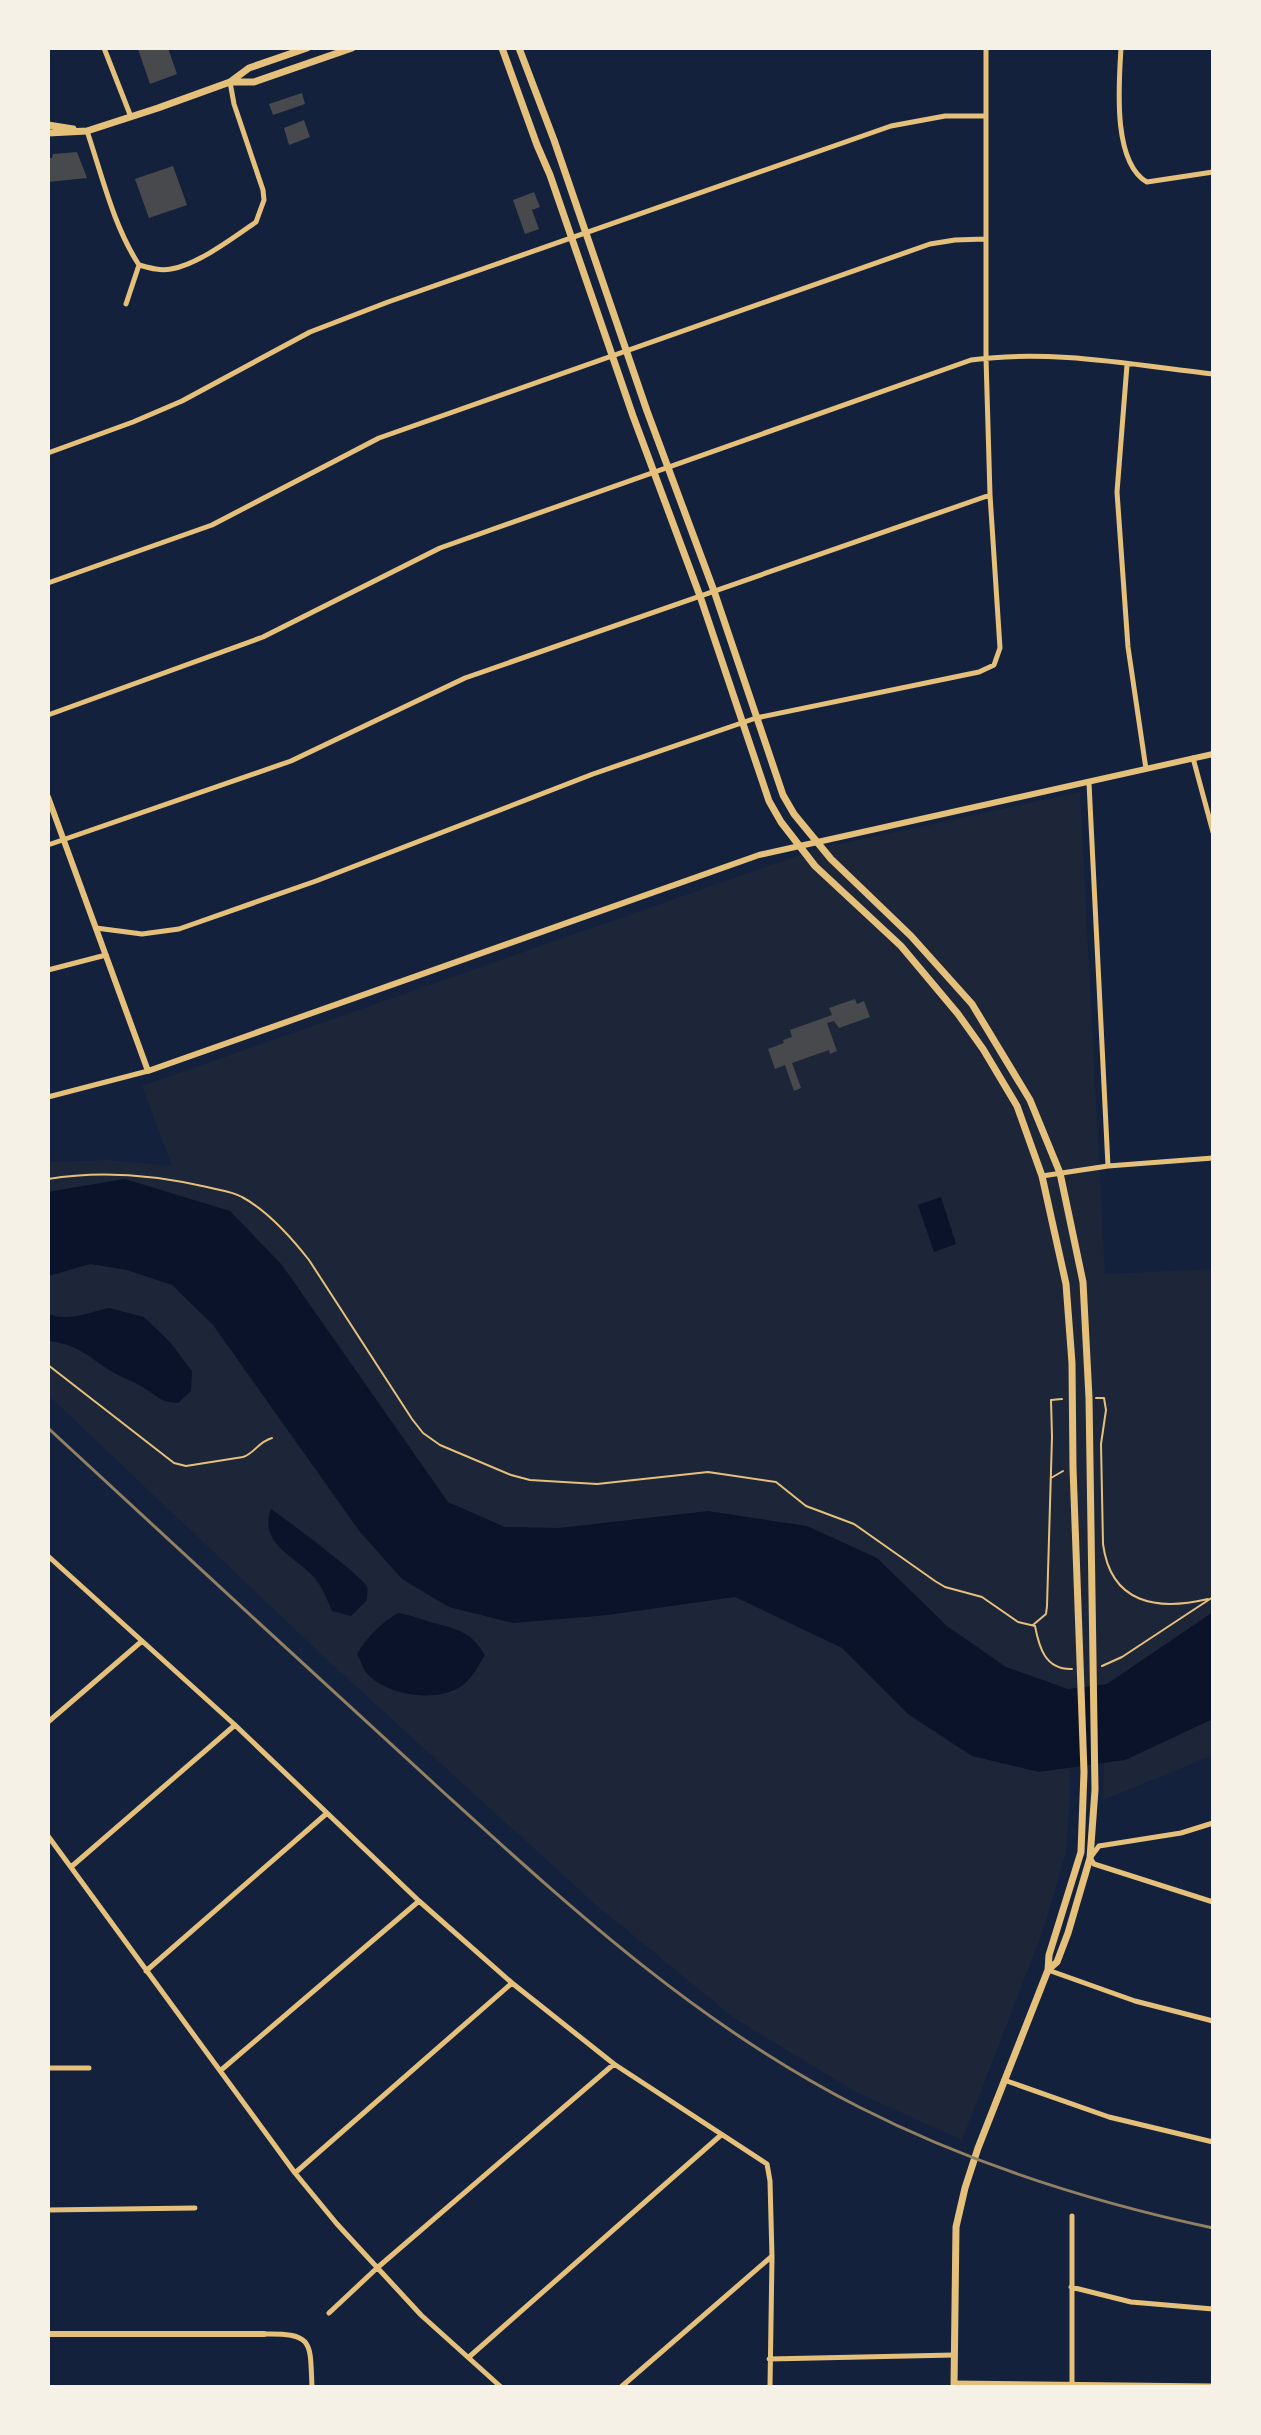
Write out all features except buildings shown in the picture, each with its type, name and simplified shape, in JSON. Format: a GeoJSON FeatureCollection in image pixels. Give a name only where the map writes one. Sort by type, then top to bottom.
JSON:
{"type":"FeatureCollection","features":[{"type":"Feature","properties":{"kind":"main road"},"geometry":{"type":"LineString","coordinates":[[48,133],[87,131],[131,117],[230,82],[249,68],[307,48]]}},
{"type":"Feature","properties":{"kind":"main road"},"geometry":{"type":"LineString","coordinates":[[230,82],[254,82],[352,48]]}},
{"type":"Feature","properties":{"kind":"main road"},"geometry":{"type":"LineString","coordinates":[[502,48],[700,596],[769,801],[815,866],[901,946],[983,1049],[1017,1106],[1042,1176],[1066,1284],[1072,1363],[1081,1660],[1084,1790],[1081,1852],[1049,1955],[1048,1970],[973,2161],[956,2227],[954,2385]]}},
{"type":"Feature","properties":{"kind":"main road"},"geometry":{"type":"LineString","coordinates":[[519,48],[714,591],[783,795],[794,814],[842,870],[911,936],[972,1004],[1030,1100],[1060,1173],[1083,1282],[1089,1398],[1095,1790],[1090,1858],[1068,1933],[1057,1962],[1048,1970]]}},
{"type":"Feature","properties":{"kind":"main road"},"geometry":{"type":"LineString","coordinates":[[48,125],[87,131]]}},
{"type":"Feature","properties":{"kind":"main road"},"geometry":{"type":"LineString","coordinates":[[958,1014],[972,1004]]}},
{"type":"Feature","properties":{"kind":"street"},"geometry":{"type":"LineString","coordinates":[[104,48],[131,117]]}},
{"type":"Feature","properties":{"kind":"street"},"geometry":{"type":"LineString","coordinates":[[96,928],[142,934],[179,929],[316,881],[593,774],[756,718],[979,672],[994,665],[1000,648],[990,495],[986,358],[986,48]]}},
{"type":"Feature","properties":{"kind":"street"},"geometry":{"type":"LineString","coordinates":[[1121,48],[1119,93],[1122,136],[1131,166],[1138,177],[1147,182],[1213,172]]}},
{"type":"Feature","properties":{"kind":"street"},"geometry":{"type":"LineString","coordinates":[[87,131],[125,241],[139,265],[156,270],[173,269],[192,262],[256,222],[264,200],[230,82]]}},
{"type":"Feature","properties":{"kind":"street"},"geometry":{"type":"LineString","coordinates":[[48,453],[182,401],[310,332],[388,302],[891,126],[945,116],[986,116]]}},
{"type":"Feature","properties":{"kind":"street"},"geometry":{"type":"LineString","coordinates":[[48,583],[212,525],[379,438],[930,244],[985,239]]}},
{"type":"Feature","properties":{"kind":"street"},"geometry":{"type":"LineString","coordinates":[[126,304],[139,265]]}},
{"type":"Feature","properties":{"kind":"street"},"geometry":{"type":"LineString","coordinates":[[48,715],[263,637],[440,548],[971,360],[1053,357],[1213,374]]}},
{"type":"Feature","properties":{"kind":"street"},"geometry":{"type":"LineString","coordinates":[[1127,364],[1117,492],[1128,647],[1146,769]]}},
{"type":"Feature","properties":{"kind":"street"},"geometry":{"type":"LineString","coordinates":[[48,845],[291,761],[465,678],[990,495]]}},
{"type":"Feature","properties":{"kind":"street"},"geometry":{"type":"LineString","coordinates":[[48,1097],[148,1071],[759,855],[1213,754]]}},
{"type":"Feature","properties":{"kind":"street"},"geometry":{"type":"LineString","coordinates":[[1193,758],[1213,832]]}},
{"type":"Feature","properties":{"kind":"street"},"geometry":{"type":"LineString","coordinates":[[1089,783],[1108,1166]]}},
{"type":"Feature","properties":{"kind":"street"},"geometry":{"type":"LineString","coordinates":[[48,797],[148,1071]]}},
{"type":"Feature","properties":{"kind":"street"},"geometry":{"type":"LineString","coordinates":[[48,970],[106,955]]}},
{"type":"Feature","properties":{"kind":"street"},"geometry":{"type":"LineString","coordinates":[[1042,1176],[1108,1166],[1213,1158]]}},
{"type":"Feature","properties":{"kind":"street"},"geometry":{"type":"LineString","coordinates":[[48,1556],[235,1725],[419,1901],[512,1983],[614,2064],[767,2164],[772,2257],[770,2387]]}},
{"type":"Feature","properties":{"kind":"street"},"geometry":{"type":"LineString","coordinates":[[48,1722],[142,1641]]}},
{"type":"Feature","properties":{"kind":"street"},"geometry":{"type":"LineString","coordinates":[[71,1867],[235,1725]]}},
{"type":"Feature","properties":{"kind":"street"},"geometry":{"type":"LineString","coordinates":[[146,1971],[326,1814]]}},
{"type":"Feature","properties":{"kind":"street"},"geometry":{"type":"LineString","coordinates":[[1213,1823],[1181,1833],[1099,1846],[1090,1858],[1094,1864],[1213,1902]]}},
{"type":"Feature","properties":{"kind":"street"},"geometry":{"type":"LineString","coordinates":[[48,1836],[295,2173],[421,2315],[501,2387]]}},
{"type":"Feature","properties":{"kind":"street"},"geometry":{"type":"LineString","coordinates":[[220,2071],[419,1901]]}},
{"type":"Feature","properties":{"kind":"street"},"geometry":{"type":"LineString","coordinates":[[1048,1970],[1135,2001],[1213,2021]]}},
{"type":"Feature","properties":{"kind":"street"},"geometry":{"type":"LineString","coordinates":[[295,2173],[512,1983]]}},
{"type":"Feature","properties":{"kind":"street"},"geometry":{"type":"LineString","coordinates":[[329,2313],[614,2064]]}},
{"type":"Feature","properties":{"kind":"street"},"geometry":{"type":"LineString","coordinates":[[48,2068],[89,2068]]}},
{"type":"Feature","properties":{"kind":"street"},"geometry":{"type":"LineString","coordinates":[[1004,2080],[1109,2117],[1213,2142]]}},
{"type":"Feature","properties":{"kind":"street"},"geometry":{"type":"LineString","coordinates":[[469,2357],[721,2135]]}},
{"type":"Feature","properties":{"kind":"street"},"geometry":{"type":"LineString","coordinates":[[48,2210],[195,2208]]}},
{"type":"Feature","properties":{"kind":"street"},"geometry":{"type":"LineString","coordinates":[[1072,2216],[1072,2384]]}},
{"type":"Feature","properties":{"kind":"street"},"geometry":{"type":"LineString","coordinates":[[621,2387],[772,2257]]}},
{"type":"Feature","properties":{"kind":"street"},"geometry":{"type":"LineString","coordinates":[[1071,2287],[1131,2302],[1213,2309]]}},
{"type":"Feature","properties":{"kind":"street"},"geometry":{"type":"LineString","coordinates":[[48,2334],[292,2333],[304,2340],[311,2351],[312,2387]]}},
{"type":"Feature","properties":{"kind":"street"},"geometry":{"type":"LineString","coordinates":[[769,2359],[954,2355]]}},
{"type":"Feature","properties":{"kind":"street"},"geometry":{"type":"LineString","coordinates":[[954,2385],[1213,2386]]}},
{"type":"Feature","properties":{"kind":"path"},"geometry":{"type":"LineString","coordinates":[[48,1179],[119,1174],[195,1184],[241,1196],[296,1243],[412,1419],[423,1433],[440,1445],[530,1480],[597,1484],[708,1472],[776,1482],[806,1506],[854,1524],[945,1587],[982,1597],[1018,1622],[1032,1625],[1036,1629],[1042,1655],[1065,1670],[1076,1669]]}},
{"type":"Feature","properties":{"kind":"path"},"geometry":{"type":"LineString","coordinates":[[48,1365],[174,1463],[195,1465],[243,1457],[250,1455],[262,1441],[272,1438]]}},
{"type":"Feature","properties":{"kind":"path"},"geometry":{"type":"LineString","coordinates":[[1097,1398],[1104,1398],[1106,1410],[1101,1444],[1103,1544],[1104,1557],[1113,1575],[1128,1592],[1155,1605],[1185,1604],[1213,1597]]}},
{"type":"Feature","properties":{"kind":"path"},"geometry":{"type":"LineString","coordinates":[[1032,1625],[1046,1614],[1051,1400],[1063,1399]]}},
{"type":"Feature","properties":{"kind":"path"},"geometry":{"type":"LineString","coordinates":[[1050,1478],[1073,1468]]}},
{"type":"Feature","properties":{"kind":"path"},"geometry":{"type":"LineString","coordinates":[[1102,1666],[1122,1657],[1213,1597]]}},
{"type":"Feature","properties":{"kind":"shaded area"},"geometry":{"type":"Polygon","coordinates":[[[1080,792],[1105,1274],[1213,1269],[1213,1755],[1103,1800],[1104,1763],[1068,1690],[1070,1791],[1066,1852],[1044,1928],[962,2140],[856,2092],[734,2018],[595,1904],[339,1671],[48,1395],[48,1276],[90,1264],[125,1179],[48,1192],[48,1162],[110,1160],[172,1166],[142,1086],[817,849],[1080,792]]]}},
{"type":"Feature","properties":{"kind":"shaded area"},"geometry":{"type":"Polygon","coordinates":[[[125,1179],[230,1211],[282,1265],[448,1502],[505,1527],[559,1528],[708,1511],[807,1526],[877,1558],[947,1626],[1006,1667],[1068,1689],[1107,1684],[1213,1612],[1213,1719],[1125,1760],[1039,1772],[972,1756],[908,1714],[842,1648],[735,1597],[608,1615],[513,1623],[449,1607],[402,1579],[360,1532],[213,1325],[172,1285],[127,1270],[90,1264],[48,1276],[48,1192],[125,1179]]]}},
{"type":"Feature","properties":{"kind":"shaded area"},"geometry":{"type":"Polygon","coordinates":[[[941,1197],[956,1244],[934,1252],[918,1205],[941,1197]]]}},
{"type":"Feature","properties":{"kind":"shaded area"},"geometry":{"type":"Polygon","coordinates":[[[109,1308],[144,1317],[170,1342],[192,1371],[191,1391],[178,1403],[167,1402],[77,1349],[48,1341],[48,1313],[70,1317],[109,1308]]]}},
{"type":"Feature","properties":{"kind":"shaded area"},"geometry":{"type":"Polygon","coordinates":[[[271,1509],[363,1581],[367,1587],[367,1600],[351,1616],[332,1611],[316,1580],[274,1540],[268,1521],[271,1509]]]}},
{"type":"Feature","properties":{"kind":"shaded area"},"geometry":{"type":"Polygon","coordinates":[[[398,1613],[455,1629],[474,1640],[485,1655],[467,1682],[452,1691],[426,1696],[385,1686],[365,1671],[357,1654],[375,1631],[398,1613]]]}},
{"type":"Feature","properties":{"kind":"railway"},"geometry":{"type":"LineString","coordinates":[[48,1428],[539,1878],[639,1963],[745,2040],[859,2107],[944,2146],[1077,2193],[1213,2228]]}}]}
